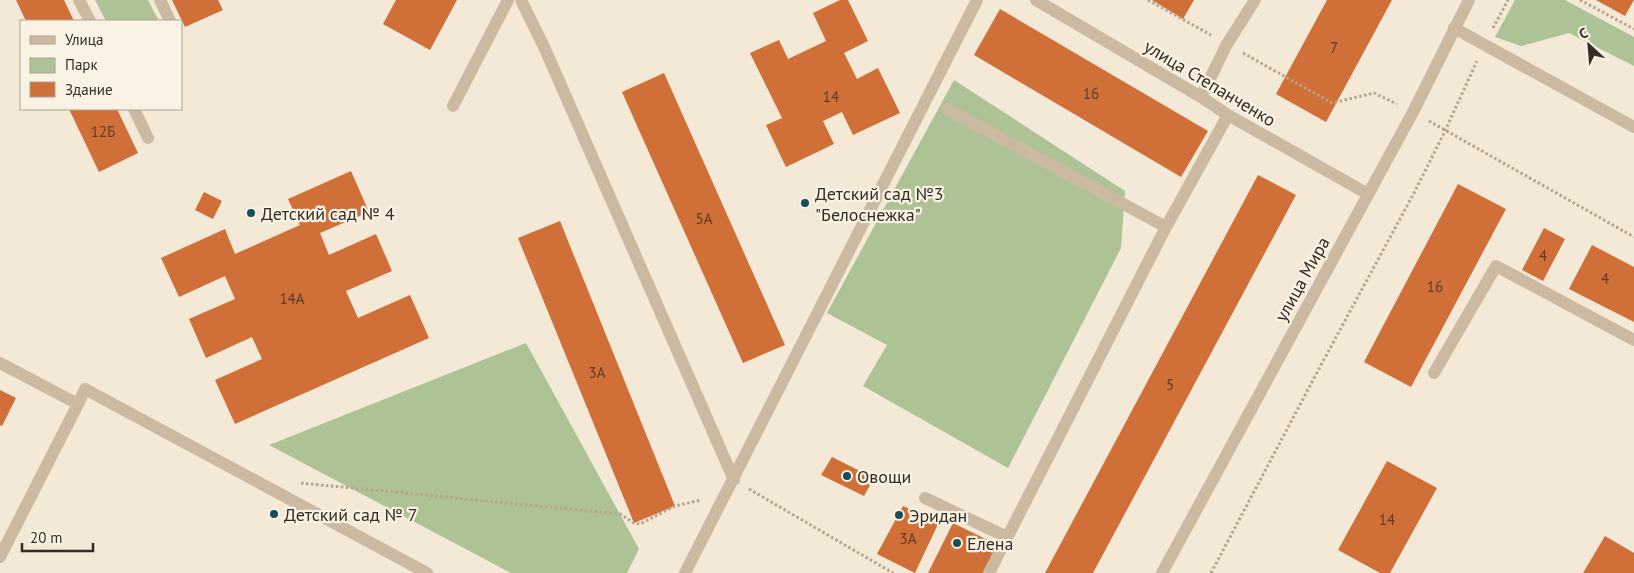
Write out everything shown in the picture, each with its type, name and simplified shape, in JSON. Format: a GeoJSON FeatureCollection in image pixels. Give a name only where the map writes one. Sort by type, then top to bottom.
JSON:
{"type":"FeatureCollection","features":[{"type":"Feature","properties":{"kind":"street"},"geometry":{"type":"LineString","coordinates":[[79,0],[89,20]]}},
{"type":"Feature","properties":{"kind":"street"},"geometry":{"type":"LineString","coordinates":[[160,0],[170,20]]}},
{"type":"Feature","properties":{"kind":"street"},"geometry":{"type":"LineString","coordinates":[[453,106],[508,0]]}},
{"type":"Feature","properties":{"kind":"street"},"geometry":{"type":"LineString","coordinates":[[520,0],[549,58],[734,480]]}},
{"type":"Feature","properties":{"kind":"street"},"geometry":{"type":"LineString","coordinates":[[685,573],[977,0]]}},
{"type":"Feature","properties":{"kind":"street","name":"улица Степанченко"},"geometry":{"type":"LineString","coordinates":[[1036,0],[1201,97],[1228,115],[1368,194]]}},
{"type":"Feature","properties":{"kind":"street"},"geometry":{"type":"LineString","coordinates":[[1201,97],[1227,44],[1255,0]]}},
{"type":"Feature","properties":{"kind":"street","name":"улица Мира"},"geometry":{"type":"LineString","coordinates":[[1162,573],[1413,112],[1469,0]]}},
{"type":"Feature","properties":{"kind":"street"},"geometry":{"type":"LineString","coordinates":[[1454,28],[1634,127]]}},
{"type":"Feature","properties":{"kind":"street"},"geometry":{"type":"LineString","coordinates":[[948,109],[1166,226]]}},
{"type":"Feature","properties":{"kind":"street"},"geometry":{"type":"LineString","coordinates":[[134,110],[148,138]]}},
{"type":"Feature","properties":{"kind":"street"},"geometry":{"type":"LineString","coordinates":[[989,573],[1166,226],[1228,115]]}},
{"type":"Feature","properties":{"kind":"street"},"geometry":{"type":"LineString","coordinates":[[1434,372],[1496,266],[1634,340]]}},
{"type":"Feature","properties":{"kind":"street"},"geometry":{"type":"LineString","coordinates":[[0,363],[78,404]]}},
{"type":"Feature","properties":{"kind":"street"},"geometry":{"type":"LineString","coordinates":[[0,557],[85,389],[427,573]]}},
{"type":"Feature","properties":{"kind":"street"},"geometry":{"type":"LineString","coordinates":[[924,498],[1007,537]]}},
{"type":"Feature","properties":{"kind":"path"},"geometry":{"type":"LineString","coordinates":[[1210,573],[1414,193],[1445,131],[1484,45],[1508,0]]}},
{"type":"Feature","properties":{"kind":"path"},"geometry":{"type":"LineString","coordinates":[[1580,0],[1634,29]]}},
{"type":"Feature","properties":{"kind":"path"},"geometry":{"type":"LineString","coordinates":[[734,480],[893,573]]}},
{"type":"Feature","properties":{"kind":"path"},"geometry":{"type":"LineString","coordinates":[[293,482],[620,514],[634,524],[640,524],[675,506],[725,494]]}},
{"type":"Feature","properties":{"kind":"green space"},"geometry":{"type":"Polygon","coordinates":[[[95,0],[148,0],[158,20],[105,20],[95,0]]]}},
{"type":"Feature","properties":{"kind":"green space"},"geometry":{"type":"Polygon","coordinates":[[[1515,0],[1565,0],[1634,37],[1634,66],[1569,33],[1521,46],[1495,37],[1515,0]]]}},
{"type":"Feature","properties":{"kind":"green space"},"geometry":{"type":"Polygon","coordinates":[[[954,80],[1125,191],[1121,248],[1008,468],[863,386],[887,345],[827,313],[954,80]]]}},
{"type":"Feature","properties":{"kind":"green space"},"geometry":{"type":"Polygon","coordinates":[[[526,343],[639,549],[627,573],[511,573],[269,445],[526,343]]]}},
{"type":"Feature","properties":{"kind":"building"},"geometry":{"type":"Polygon","coordinates":[[[16,0],[64,0],[74,20],[26,20],[16,0]]]}},
{"type":"Feature","properties":{"kind":"building"},"geometry":{"type":"Polygon","coordinates":[[[172,0],[218,0],[223,10],[185,27],[172,0]]]}},
{"type":"Feature","properties":{"kind":"building"},"geometry":{"type":"Polygon","coordinates":[[[396,0],[457,0],[430,50],[383,24],[396,0]]]}},
{"type":"Feature","properties":{"kind":"building"},"geometry":{"type":"Polygon","coordinates":[[[840,0],[848,0],[868,41],[844,53],[857,79],[878,68],[900,113],[853,135],[842,112],[823,121],[834,144],[786,167],[766,125],[782,118],[750,53],[779,40],[788,59],[826,41],[813,13],[840,0]]]}},
{"type":"Feature","properties":{"kind":"building"},"geometry":{"type":"Polygon","coordinates":[[[1152,0],[1194,0],[1183,19],[1152,0]]]}},
{"type":"Feature","properties":{"kind":"building"},"geometry":{"type":"Polygon","coordinates":[[[1327,0],[1392,0],[1326,122],[1276,94],[1327,0]]]}},
{"type":"Feature","properties":{"kind":"building"},"geometry":{"type":"Polygon","coordinates":[[[1596,0],[1634,0],[1625,16],[1596,0]]]}},
{"type":"Feature","properties":{"kind":"building"},"geometry":{"type":"Polygon","coordinates":[[[1000,9],[1208,131],[1181,177],[974,55],[1000,9]]]}},
{"type":"Feature","properties":{"kind":"building"},"geometry":{"type":"Polygon","coordinates":[[[664,73],[785,345],[743,363],[622,92],[664,73]]]}},
{"type":"Feature","properties":{"kind":"building"},"geometry":{"type":"Polygon","coordinates":[[[69,110],[117,110],[138,153],[99,172],[69,110]]]}},
{"type":"Feature","properties":{"kind":"building"},"geometry":{"type":"Polygon","coordinates":[[[351,171],[369,212],[320,233],[329,255],[376,234],[392,271],[346,291],[358,318],[410,295],[429,338],[235,424],[215,380],[262,359],[252,337],[206,358],[189,319],[235,299],[225,276],[179,297],[161,258],[225,229],[235,254],[300,225],[288,199],[351,171]]]}},
{"type":"Feature","properties":{"kind":"building"},"geometry":{"type":"Polygon","coordinates":[[[1258,175],[1296,195],[1093,573],[1045,573],[1258,175]]]}},
{"type":"Feature","properties":{"kind":"building"},"geometry":{"type":"Polygon","coordinates":[[[1458,184],[1506,209],[1411,387],[1364,362],[1458,184]]]}},
{"type":"Feature","properties":{"kind":"building"},"geometry":{"type":"Polygon","coordinates":[[[204,192],[222,201],[213,219],[195,210],[204,192]]]}},
{"type":"Feature","properties":{"kind":"building"},"geometry":{"type":"Polygon","coordinates":[[[560,221],[675,506],[634,523],[518,238],[560,221]]]}},
{"type":"Feature","properties":{"kind":"building"},"geometry":{"type":"Polygon","coordinates":[[[1544,228],[1565,239],[1543,281],[1522,270],[1544,228]]]}},
{"type":"Feature","properties":{"kind":"building"},"geometry":{"type":"Polygon","coordinates":[[[1592,245],[1634,267],[1634,322],[1569,289],[1592,245]]]}},
{"type":"Feature","properties":{"kind":"building"},"geometry":{"type":"Polygon","coordinates":[[[0,390],[16,398],[2,426],[0,425],[0,390]]]}},
{"type":"Feature","properties":{"kind":"building","name":"Овощи"},"geometry":{"type":"Polygon","coordinates":[[[832,457],[874,478],[864,496],[821,475],[832,457]]]}},
{"type":"Feature","properties":{"kind":"building"},"geometry":{"type":"Polygon","coordinates":[[[1387,461],[1437,488],[1390,573],[1380,573],[1338,550],[1387,461]]]}},
{"type":"Feature","properties":{"kind":"building"},"geometry":{"type":"Polygon","coordinates":[[[903,506],[939,522],[915,573],[877,554],[903,506]]]}},
{"type":"Feature","properties":{"kind":"building"},"geometry":{"type":"Polygon","coordinates":[[[953,523],[1000,546],[986,573],[928,573],[953,523]]]}},
{"type":"Feature","properties":{"kind":"building"},"geometry":{"type":"Polygon","coordinates":[[[1605,536],[1634,553],[1634,573],[1583,573],[1605,536]]]}},
{"type":"Feature","properties":{"kind":"place","name":"Детский сад №3 \"Белоснежка\""},"geometry":{"type":"Point","coordinates":[805,203]}},
{"type":"Feature","properties":{"kind":"place","name":"Детский сад № 4"},"geometry":{"type":"Point","coordinates":[251,213]}},
{"type":"Feature","properties":{"kind":"place","name":"Овощи"},"geometry":{"type":"Point","coordinates":[847,476]}},
{"type":"Feature","properties":{"kind":"place","name":"Детский сад № 7"},"geometry":{"type":"Point","coordinates":[274,514]}},
{"type":"Feature","properties":{"kind":"place","name":"Эридан"},"geometry":{"type":"Point","coordinates":[899,515]}},
{"type":"Feature","properties":{"kind":"place","name":"Елена"},"geometry":{"type":"Point","coordinates":[957,543]}}]}
